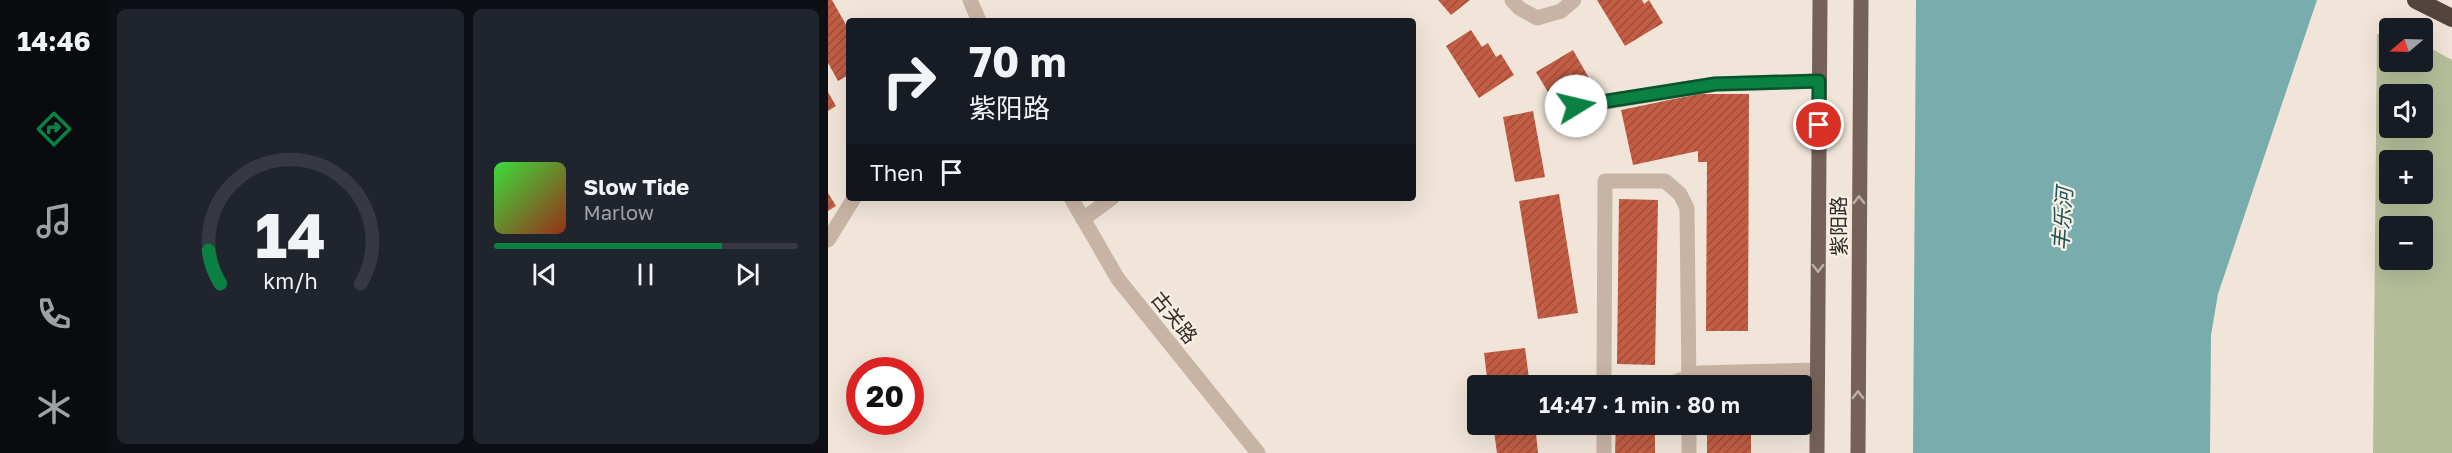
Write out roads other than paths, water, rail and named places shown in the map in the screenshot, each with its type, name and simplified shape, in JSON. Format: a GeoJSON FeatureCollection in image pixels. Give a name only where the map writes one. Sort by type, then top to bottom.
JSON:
{"type":"FeatureCollection","features":[{"type":"Feature","properties":{"kind":"highway"},"geometry":{"type":"LineString","coordinates":[[2416,0],[2452,18]]}},
{"type":"Feature","properties":{"kind":"main road","name":"紫阳路"},"geometry":{"type":"LineString","coordinates":[[1817,453],[1820,0]]}},
{"type":"Feature","properties":{"kind":"main road","name":"紫阳路"},"geometry":{"type":"LineString","coordinates":[[1858,453],[1861,0]]}},
{"type":"Feature","properties":{"kind":"street"},"geometry":{"type":"LineString","coordinates":[[970,0],[978,18]]}},
{"type":"Feature","properties":{"kind":"street"},"geometry":{"type":"LineString","coordinates":[[1512,0],[1519,8],[1537,18],[1561,11],[1574,0]]}},
{"type":"Feature","properties":{"kind":"street"},"geometry":{"type":"LineString","coordinates":[[1576,106],[1715,84],[1819,81]]}},
{"type":"Feature","properties":{"kind":"street"},"geometry":{"type":"LineString","coordinates":[[1604,375],[1605,181],[1665,181],[1680,194],[1687,208],[1689,375]]}},
{"type":"Feature","properties":{"kind":"street"},"geometry":{"type":"LineString","coordinates":[[828,240],[852,201]]}},
{"type":"Feature","properties":{"kind":"street","name":"古关路"},"geometry":{"type":"LineString","coordinates":[[1073,201],[1118,279],[1258,453]]}},
{"type":"Feature","properties":{"kind":"street"},"geometry":{"type":"LineString","coordinates":[[1083,219],[1108,201]]}},
{"type":"Feature","properties":{"kind":"street"},"geometry":{"type":"LineString","coordinates":[[1696,375],[1699,372],[1817,370]]}},
{"type":"Feature","properties":{"kind":"street"},"geometry":{"type":"LineString","coordinates":[[1604,435],[1604,453]]}},
{"type":"Feature","properties":{"kind":"street"},"geometry":{"type":"LineString","coordinates":[[1689,435],[1689,453]]}},
{"type":"Feature","properties":{"kind":"water","name":"丰乐河"},"geometry":{"type":"Polygon","coordinates":[[[1916,0],[2317,0],[2218,294],[2211,335],[2210,453],[1913,453],[1916,0]]]}}]}
